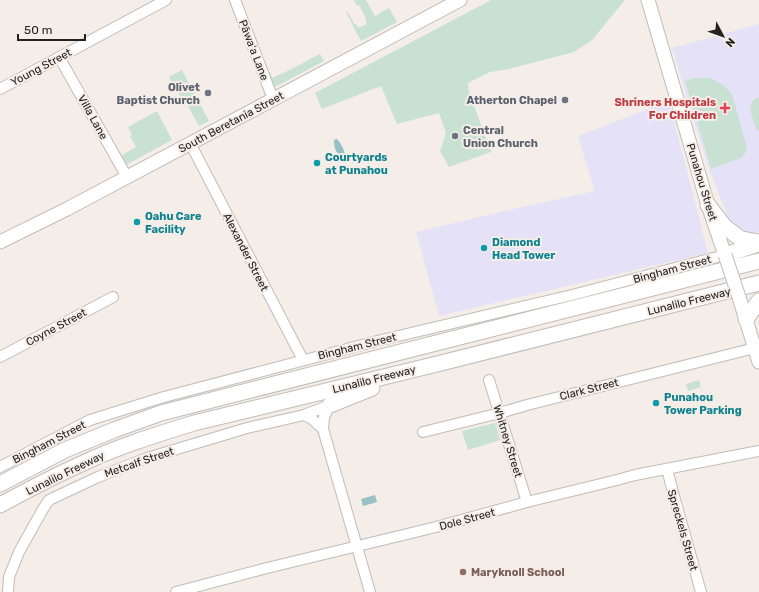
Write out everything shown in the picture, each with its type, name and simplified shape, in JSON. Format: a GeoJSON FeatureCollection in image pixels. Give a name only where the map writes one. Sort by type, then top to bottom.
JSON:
{"type":"FeatureCollection","features":[{"type":"Feature","properties":{"kind":"highway"},"geometry":{"type":"LineString","coordinates":[[708,205],[725,227],[741,239],[759,243]]}},
{"type":"Feature","properties":{"kind":"highway"},"geometry":{"type":"LineString","coordinates":[[725,255],[759,243]]}},
{"type":"Feature","properties":{"kind":"highway","name":"Lunalilo Freeway"},"geometry":{"type":"LineString","coordinates":[[0,484],[64,450],[161,413],[759,261]]}},
{"type":"Feature","properties":{"kind":"highway","name":"Lunalilo Freeway"},"geometry":{"type":"LineString","coordinates":[[0,505],[80,464],[162,432],[759,283]]}},
{"type":"Feature","properties":{"kind":"highway"},"geometry":{"type":"LineString","coordinates":[[746,319],[759,301]]}},
{"type":"Feature","properties":{"kind":"highway"},"geometry":{"type":"LineString","coordinates":[[330,405],[437,364]]}},
{"type":"Feature","properties":{"kind":"main road","name":"South Beretania Street"},"geometry":{"type":"LineString","coordinates":[[0,242],[67,209],[460,0]]}},
{"type":"Feature","properties":{"kind":"main road","name":"Punahou Street"},"geometry":{"type":"LineString","coordinates":[[648,0],[708,205],[759,362]]}},
{"type":"Feature","properties":{"kind":"street","name":"Young Street"},"geometry":{"type":"LineString","coordinates":[[0,89],[166,0]]}},
{"type":"Feature","properties":{"kind":"street","name":"Pāwaʻa Lane"},"geometry":{"type":"LineString","coordinates":[[234,0],[273,99]]}},
{"type":"Feature","properties":{"kind":"street","name":"Villa Lane"},"geometry":{"type":"LineString","coordinates":[[59,57],[127,177]]}},
{"type":"Feature","properties":{"kind":"street","name":"Alexander Street"},"geometry":{"type":"LineString","coordinates":[[190,143],[303,360]]}},
{"type":"Feature","properties":{"kind":"street","name":"Bingham Street"},"geometry":{"type":"LineString","coordinates":[[0,467],[90,420],[164,397],[377,340],[606,286],[725,255]]}},
{"type":"Feature","properties":{"kind":"street","name":"Coyne Street"},"geometry":{"type":"LineString","coordinates":[[0,357],[113,297]]}},
{"type":"Feature","properties":{"kind":"street","name":"Clark Street"},"geometry":{"type":"LineString","coordinates":[[423,432],[755,348]]}},
{"type":"Feature","properties":{"kind":"street","name":"Whitney Street"},"geometry":{"type":"LineString","coordinates":[[490,380],[527,502]]}},
{"type":"Feature","properties":{"kind":"street","name":"Metcalf Street"},"geometry":{"type":"LineString","coordinates":[[8,592],[9,577],[19,552],[42,508],[49,500],[98,477],[147,458],[247,428],[304,414],[330,405]]}},
{"type":"Feature","properties":{"kind":"street"},"geometry":{"type":"LineString","coordinates":[[330,405],[324,417],[322,429],[370,592]]}},
{"type":"Feature","properties":{"kind":"street"},"geometry":{"type":"LineString","coordinates":[[304,414],[312,419],[322,429]]}},
{"type":"Feature","properties":{"kind":"street","name":"Dole Street"},"geometry":{"type":"LineString","coordinates":[[176,592],[215,587],[267,568],[357,547],[635,475],[759,451]]}},
{"type":"Feature","properties":{"kind":"street","name":"Spreckels Street"},"geometry":{"type":"LineString","coordinates":[[666,468],[701,592]]}},
{"type":"Feature","properties":{"kind":"shaded area","name":"Shriners Hospitals For Children"},"geometry":{"type":"Polygon","coordinates":[[[759,24],[759,232],[736,237],[709,169],[672,48],[759,24]]]}},
{"type":"Feature","properties":{"kind":"shaded area"},"geometry":{"type":"Polygon","coordinates":[[[669,101],[708,253],[439,316],[416,232],[595,191],[578,136],[669,101]]]}},
{"type":"Feature","properties":{"kind":"green space"},"geometry":{"type":"Polygon","coordinates":[[[354,0],[366,0],[375,16],[389,8],[397,22],[361,41],[346,12],[347,11],[358,28],[367,24],[366,18],[359,5],[357,6],[354,0]]]}},
{"type":"Feature","properties":{"kind":"green space"},"geometry":{"type":"Polygon","coordinates":[[[491,0],[625,0],[592,40],[574,52],[509,69],[490,72],[468,83],[469,92],[491,152],[449,167],[440,151],[446,133],[439,113],[397,124],[381,86],[322,109],[315,93],[491,0]]]}},
{"type":"Feature","properties":{"kind":"green space"},"geometry":{"type":"Polygon","coordinates":[[[255,37],[256,37],[267,68],[255,37]]]}},
{"type":"Feature","properties":{"kind":"green space"},"geometry":{"type":"Polygon","coordinates":[[[320,54],[324,61],[277,86],[273,85],[268,72],[270,72],[272,78],[320,54]]]}},
{"type":"Feature","properties":{"kind":"green space"},"geometry":{"type":"Polygon","coordinates":[[[182,70],[209,121],[199,126],[183,97],[181,97],[169,77],[182,70]]]}},
{"type":"Feature","properties":{"kind":"green space"},"geometry":{"type":"Polygon","coordinates":[[[696,78],[710,78],[723,85],[732,94],[747,148],[746,152],[741,158],[711,169],[685,81],[696,78]]]}},
{"type":"Feature","properties":{"kind":"green space"},"geometry":{"type":"Polygon","coordinates":[[[759,97],[759,131],[756,129],[751,106],[754,99],[759,97]]]}},
{"type":"Feature","properties":{"kind":"green space"},"geometry":{"type":"Polygon","coordinates":[[[157,111],[172,140],[124,166],[119,157],[136,147],[130,136],[132,135],[128,127],[157,111]]]}},
{"type":"Feature","properties":{"kind":"green space"},"geometry":{"type":"Polygon","coordinates":[[[699,380],[701,387],[688,391],[686,384],[699,380]]]}},
{"type":"Feature","properties":{"kind":"green space"},"geometry":{"type":"Polygon","coordinates":[[[495,423],[500,440],[468,450],[462,431],[495,423]]]}},
{"type":"Feature","properties":{"kind":"water"},"geometry":{"type":"Polygon","coordinates":[[[337,139],[344,151],[346,159],[344,160],[335,149],[334,140],[337,139]]]}},
{"type":"Feature","properties":{"kind":"water"},"geometry":{"type":"Polygon","coordinates":[[[375,495],[377,502],[363,506],[361,499],[375,495]]]}},
{"type":"Feature","properties":{"kind":"place","name":"Olivet Baptist Church"},"geometry":{"type":"Point","coordinates":[208,93]}},
{"type":"Feature","properties":{"kind":"place","name":"Atherton Chapel"},"geometry":{"type":"Point","coordinates":[565,100]}},
{"type":"Feature","properties":{"kind":"place","name":"Shriners Hospitals For Children"},"geometry":{"type":"Point","coordinates":[725,108]}},
{"type":"Feature","properties":{"kind":"place","name":"Central Union Church"},"geometry":{"type":"Point","coordinates":[455,136]}},
{"type":"Feature","properties":{"kind":"place","name":"Courtyards at Punahou"},"geometry":{"type":"Point","coordinates":[317,163]}},
{"type":"Feature","properties":{"kind":"place","name":"Oahu Care Facility"},"geometry":{"type":"Point","coordinates":[137,222]}},
{"type":"Feature","properties":{"kind":"place","name":"Diamond Head Tower"},"geometry":{"type":"Point","coordinates":[484,248]}},
{"type":"Feature","properties":{"kind":"place","name":"Punahou Tower Parking"},"geometry":{"type":"Point","coordinates":[656,403]}},
{"type":"Feature","properties":{"kind":"place","name":"Maryknoll School"},"geometry":{"type":"Point","coordinates":[463,572]}}]}
